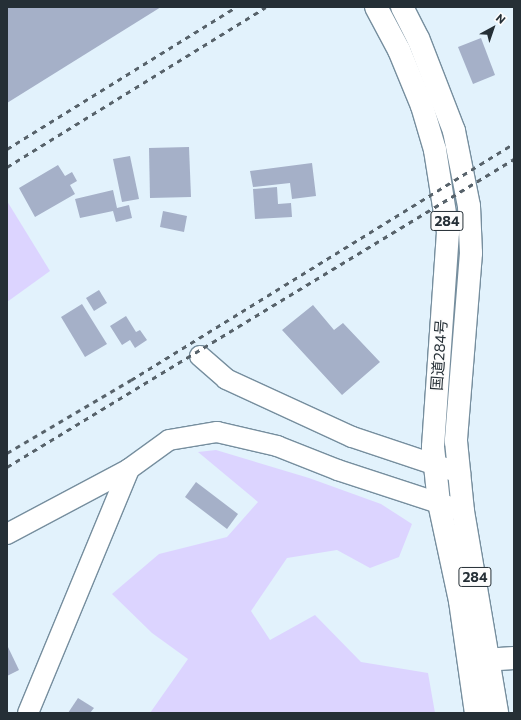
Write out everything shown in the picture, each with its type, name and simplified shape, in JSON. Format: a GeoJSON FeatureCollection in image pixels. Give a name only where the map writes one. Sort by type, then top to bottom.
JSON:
{"type":"FeatureCollection","features":[{"type":"Feature","properties":{"kind":"main road","name":"国道284号"},"geometry":{"type":"LineString","coordinates":[[376,7],[399,50],[422,106],[436,150],[448,232],[432,447],[439,503],[460,601],[478,661],[497,713]]}},
{"type":"Feature","properties":{"kind":"main road","name":"国道284号"},"geometry":{"type":"LineString","coordinates":[[402,7],[418,38],[454,130],[469,206],[471,254],[456,441],[478,661],[476,713]]}},
{"type":"Feature","properties":{"kind":"main road"},"geometry":{"type":"LineString","coordinates":[[478,661],[514,658]]}},
{"type":"Feature","properties":{"kind":"street"},"geometry":{"type":"LineString","coordinates":[[200,356],[226,379],[352,437],[460,473]]}},
{"type":"Feature","properties":{"kind":"street"},"geometry":{"type":"LineString","coordinates":[[7,534],[129,469],[169,440],[217,432],[277,446],[338,470],[427,501],[439,503],[463,511]]}},
{"type":"Feature","properties":{"kind":"street"},"geometry":{"type":"LineString","coordinates":[[28,713],[129,469]]}},
{"type":"Feature","properties":{"kind":"shaded area"},"geometry":{"type":"Polygon","coordinates":[[[7,201],[50,271],[7,302],[7,201]]]}},
{"type":"Feature","properties":{"kind":"shaded area"},"geometry":{"type":"Polygon","coordinates":[[[216,450],[309,478],[381,504],[412,524],[399,557],[370,568],[337,550],[287,558],[251,611],[270,640],[315,615],[361,662],[428,673],[435,713],[150,713],[188,659],[152,633],[112,594],[159,554],[227,537],[258,502],[198,452],[216,450]]]}},
{"type":"Feature","properties":{"kind":"building"},"geometry":{"type":"Polygon","coordinates":[[[7,7],[161,7],[7,103],[7,7]]]}},
{"type":"Feature","properties":{"kind":"building"},"geometry":{"type":"Polygon","coordinates":[[[481,38],[495,75],[473,84],[458,47],[481,38]]]}},
{"type":"Feature","properties":{"kind":"building"},"geometry":{"type":"Polygon","coordinates":[[[189,147],[191,197],[150,198],[149,148],[189,147]]]}},
{"type":"Feature","properties":{"kind":"building"},"geometry":{"type":"Polygon","coordinates":[[[130,156],[139,199],[122,202],[113,159],[130,156]]]}},
{"type":"Feature","properties":{"kind":"building"},"geometry":{"type":"Polygon","coordinates":[[[312,163],[316,196],[292,199],[290,183],[253,187],[250,171],[312,163]]]}},
{"type":"Feature","properties":{"kind":"building"},"geometry":{"type":"Polygon","coordinates":[[[58,165],[65,176],[72,172],[77,181],[70,185],[75,194],[35,217],[19,188],[58,165]]]}},
{"type":"Feature","properties":{"kind":"building"},"geometry":{"type":"Polygon","coordinates":[[[277,187],[278,204],[291,203],[292,217],[255,219],[253,189],[277,187]]]}},
{"type":"Feature","properties":{"kind":"building"},"geometry":{"type":"Polygon","coordinates":[[[113,190],[117,208],[129,205],[132,218],[116,222],[113,211],[80,218],[75,199],[113,190]]]}},
{"type":"Feature","properties":{"kind":"building"},"geometry":{"type":"Polygon","coordinates":[[[163,211],[187,216],[184,232],[160,227],[163,211]]]}},
{"type":"Feature","properties":{"kind":"building"},"geometry":{"type":"Polygon","coordinates":[[[99,290],[107,303],[94,311],[86,298],[99,290]]]}},
{"type":"Feature","properties":{"kind":"building"},"geometry":{"type":"Polygon","coordinates":[[[82,304],[107,344],[85,357],[61,317],[82,304]]]}},
{"type":"Feature","properties":{"kind":"building"},"geometry":{"type":"Polygon","coordinates":[[[313,305],[334,330],[343,323],[380,362],[342,395],[282,330],[313,305]]]}},
{"type":"Feature","properties":{"kind":"building"},"geometry":{"type":"Polygon","coordinates":[[[126,316],[136,332],[140,330],[147,340],[135,348],[130,340],[122,345],[110,326],[126,316]]]}},
{"type":"Feature","properties":{"kind":"building"},"geometry":{"type":"Polygon","coordinates":[[[196,482],[238,514],[227,529],[185,497],[196,482]]]}},
{"type":"Feature","properties":{"kind":"building"},"geometry":{"type":"Polygon","coordinates":[[[7,645],[19,670],[7,676],[7,645]]]}},
{"type":"Feature","properties":{"kind":"building"},"geometry":{"type":"Polygon","coordinates":[[[78,698],[94,708],[90,713],[68,713],[78,698]]]}},
{"type":"Feature","properties":{"kind":"railway"},"geometry":{"type":"LineString","coordinates":[[7,149],[236,7]]}},
{"type":"Feature","properties":{"kind":"railway"},"geometry":{"type":"LineString","coordinates":[[7,167],[266,7]]}},
{"type":"Feature","properties":{"kind":"railway"},"geometry":{"type":"LineString","coordinates":[[7,453],[131,380],[514,143]]}},
{"type":"Feature","properties":{"kind":"railway"},"geometry":{"type":"LineString","coordinates":[[7,467],[514,159]]}}]}
